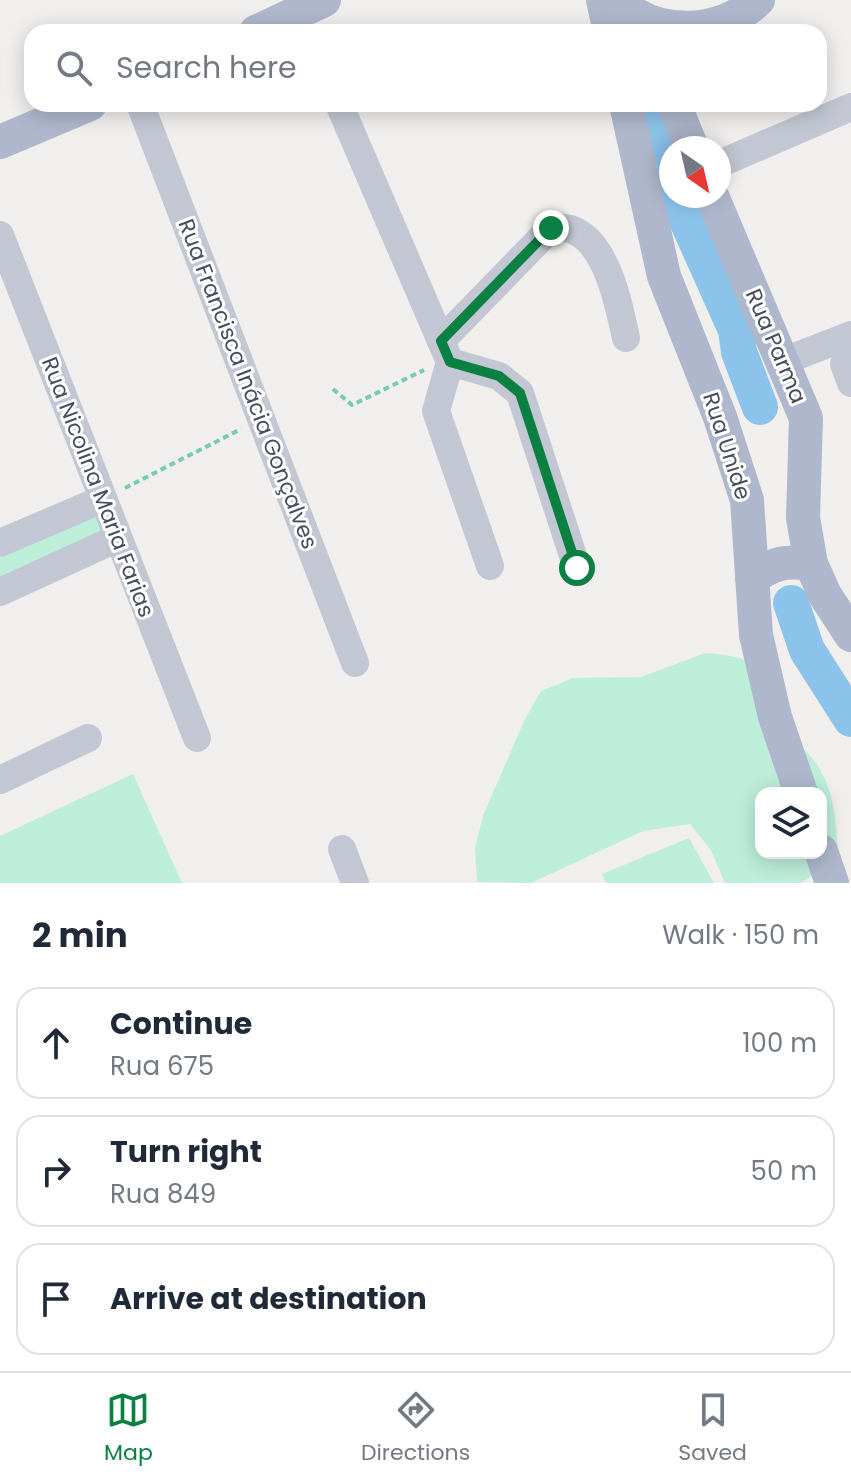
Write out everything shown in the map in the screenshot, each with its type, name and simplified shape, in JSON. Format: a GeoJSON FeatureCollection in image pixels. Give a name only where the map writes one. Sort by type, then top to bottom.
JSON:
{"type":"FeatureCollection","features":[{"type":"Feature","properties":{"kind":"main road"},"geometry":{"type":"LineString","coordinates":[[603,0],[608,24]]}},
{"type":"Feature","properties":{"kind":"main road"},"geometry":{"type":"LineString","coordinates":[[617,0],[660,24]]}},
{"type":"Feature","properties":{"kind":"main road"},"geometry":{"type":"LineString","coordinates":[[711,24],[734,17],[758,0]]}},
{"type":"Feature","properties":{"kind":"main road"},"geometry":{"type":"LineString","coordinates":[[281,24],[310,15]]}},
{"type":"Feature","properties":{"kind":"main road"},"geometry":{"type":"LineString","coordinates":[[0,142],[71,112]]}},
{"type":"Feature","properties":{"kind":"main road","name":"Rua Unide"},"geometry":{"type":"LineString","coordinates":[[628,112],[664,276],[720,417],[747,500],[756,635],[772,704],[799,787]]}},
{"type":"Feature","properties":{"kind":"main road"},"geometry":{"type":"LineString","coordinates":[[677,112],[687,136]]}},
{"type":"Feature","properties":{"kind":"main road","name":"Rua Parma"},"geometry":{"type":"LineString","coordinates":[[717,208],[806,418],[803,505],[811,564],[851,635]]}},
{"type":"Feature","properties":{"kind":"main road"},"geometry":{"type":"LineString","coordinates":[[747,500],[763,513],[790,512],[803,505]]}},
{"type":"Feature","properties":{"kind":"main road"},"geometry":{"type":"LineString","coordinates":[[752,578],[772,564],[787,560],[811,564]]}},
{"type":"Feature","properties":{"kind":"main road"},"geometry":{"type":"LineString","coordinates":[[824,859],[832,883]]}},
{"type":"Feature","properties":{"kind":"street"},"geometry":{"type":"LineString","coordinates":[[731,159],[851,107]]}},
{"type":"Feature","properties":{"kind":"street","name":"Rua Francisca Inácia Gonçalves"},"geometry":{"type":"LineString","coordinates":[[143,112],[355,663]]}},
{"type":"Feature","properties":{"kind":"street"},"geometry":{"type":"LineString","coordinates":[[342,112],[445,352],[436,411],[490,566]]}},
{"type":"Feature","properties":{"kind":"street"},"geometry":{"type":"LineString","coordinates":[[445,352],[551,228],[564,225],[574,229],[606,267],[615,285],[626,338]]}},
{"type":"Feature","properties":{"kind":"street","name":"Rua Nicolina Maria Farias"},"geometry":{"type":"LineString","coordinates":[[0,235],[197,738]]}},
{"type":"Feature","properties":{"kind":"street"},"geometry":{"type":"LineString","coordinates":[[784,361],[851,335]]}},
{"type":"Feature","properties":{"kind":"street"},"geometry":{"type":"LineString","coordinates":[[445,352],[499,376],[520,393],[577,568]]}},
{"type":"Feature","properties":{"kind":"street"},"geometry":{"type":"LineString","coordinates":[[851,359],[844,364],[851,383]]}},
{"type":"Feature","properties":{"kind":"street"},"geometry":{"type":"LineString","coordinates":[[0,543],[103,499]]}},
{"type":"Feature","properties":{"kind":"street"},"geometry":{"type":"LineString","coordinates":[[0,592],[118,538]]}},
{"type":"Feature","properties":{"kind":"street"},"geometry":{"type":"LineString","coordinates":[[0,780],[88,738]]}},
{"type":"Feature","properties":{"kind":"street"},"geometry":{"type":"LineString","coordinates":[[342,849],[355,883]]}},
{"type":"Feature","properties":{"kind":"path"},"geometry":{"type":"LineString","coordinates":[[333,389],[352,405],[445,352]]}},
{"type":"Feature","properties":{"kind":"path"},"geometry":{"type":"LineString","coordinates":[[103,499],[261,418]]}},
{"type":"Feature","properties":{"kind":"green space"},"geometry":{"type":"Polygon","coordinates":[[[97,507],[109,535],[0,582],[0,550],[97,507]]]}},
{"type":"Feature","properties":{"kind":"green space"},"geometry":{"type":"Polygon","coordinates":[[[705,653],[730,656],[759,668],[773,688],[794,737],[815,762],[829,789],[838,861],[800,883],[725,883],[711,850],[690,824],[643,831],[531,883],[477,882],[475,848],[483,816],[524,721],[541,691],[573,678],[641,677],[705,653]]]}},
{"type":"Feature","properties":{"kind":"green space"},"geometry":{"type":"Polygon","coordinates":[[[133,774],[182,883],[0,883],[0,836],[133,774]]]}},
{"type":"Feature","properties":{"kind":"green space"},"geometry":{"type":"Polygon","coordinates":[[[689,838],[714,883],[606,883],[602,874],[689,838]]]}},
{"type":"Feature","properties":{"kind":"waterway"},"geometry":{"type":"LineString","coordinates":[[647,112],[659,148]]}},
{"type":"Feature","properties":{"kind":"waterway"},"geometry":{"type":"LineString","coordinates":[[681,208],[736,330],[739,352],[760,407]]}},
{"type":"Feature","properties":{"kind":"waterway"},"geometry":{"type":"LineString","coordinates":[[791,603],[807,650],[851,719]]}},
{"type":"Feature","properties":{"kind":"route"},"geometry":{"type":"LineString","coordinates":[[551,228],[441,341],[450,362],[499,376],[520,393],[577,568]]}}]}
